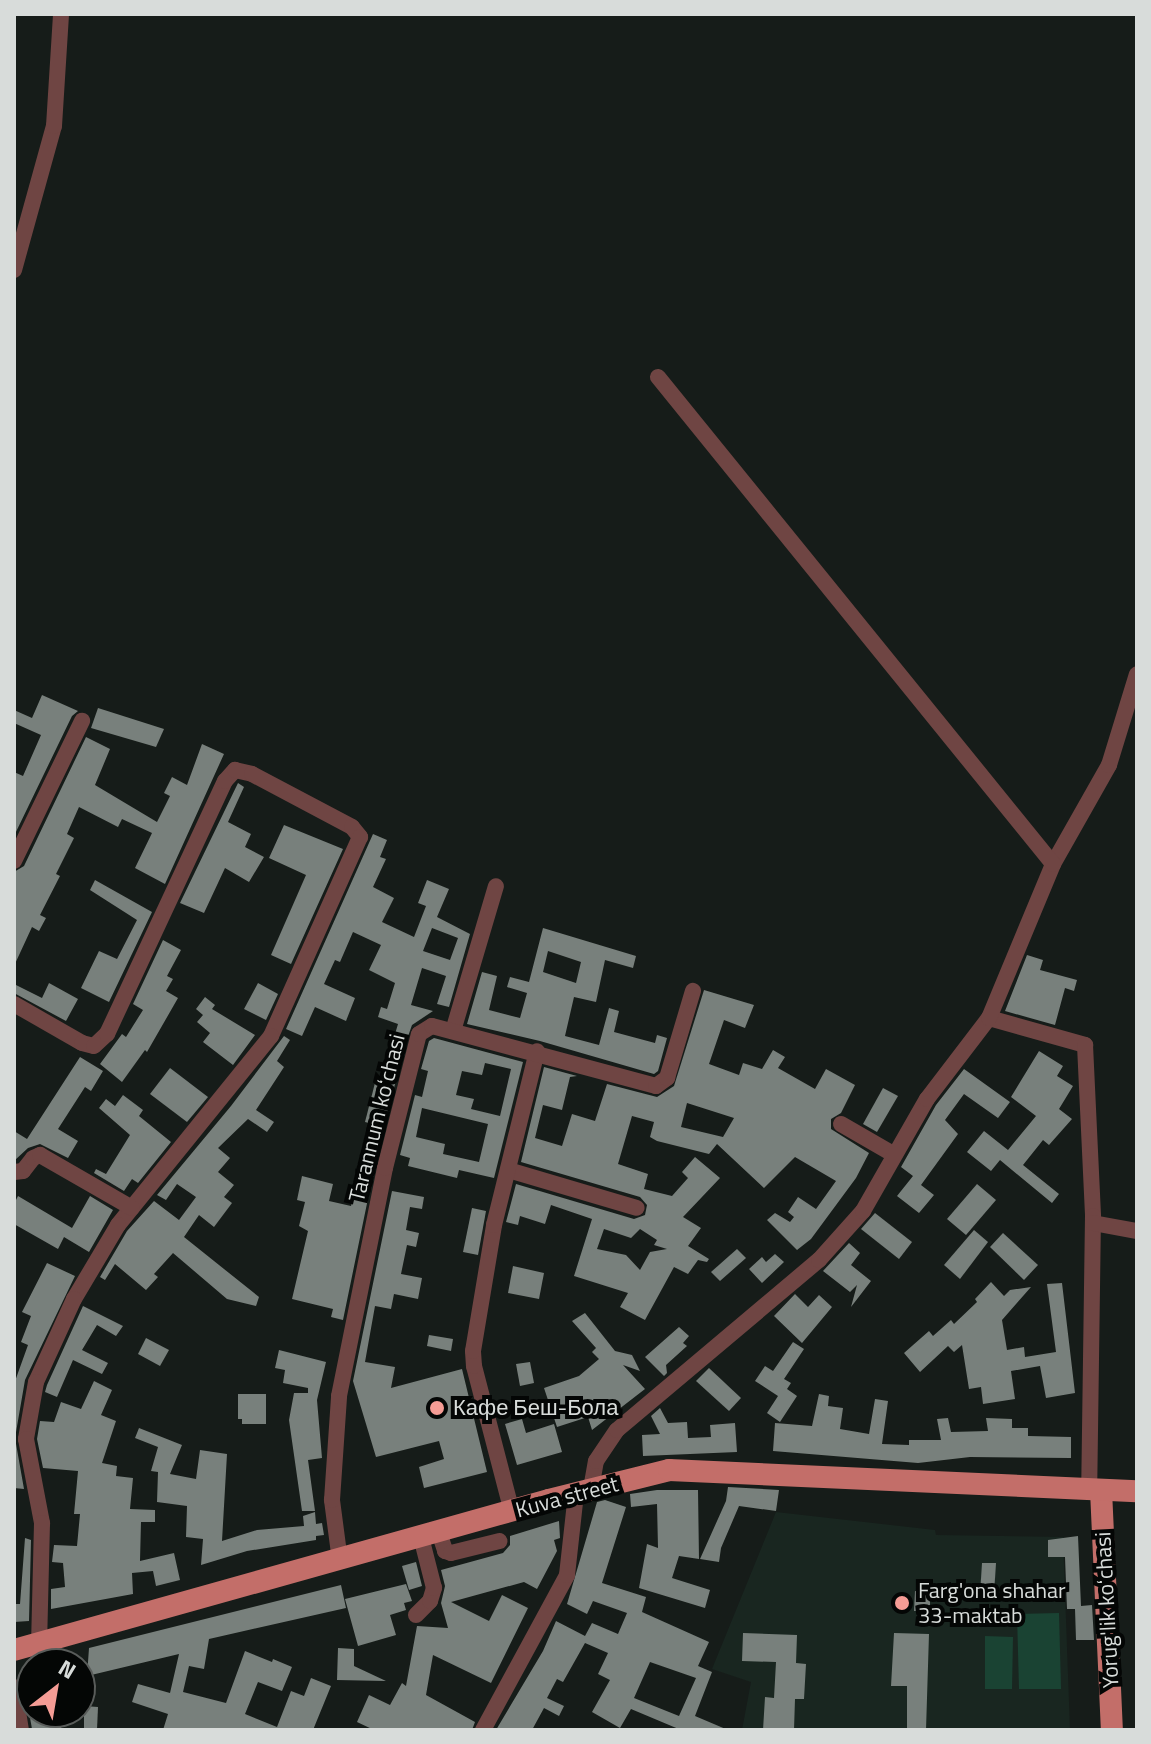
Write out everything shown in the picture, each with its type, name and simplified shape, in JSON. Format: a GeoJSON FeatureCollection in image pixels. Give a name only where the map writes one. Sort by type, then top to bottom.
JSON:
{"type":"FeatureCollection","features":[{"type":"Feature","properties":{"kind":"main road","name":"Kuva street"},"geometry":{"type":"LineString","coordinates":[[14,1650],[669,1470],[1137,1491]]}},
{"type":"Feature","properties":{"kind":"main road","name":"Yorug'lik koʻchasi"},"geometry":{"type":"LineString","coordinates":[[1095,1489],[1112,1730]]}},
{"type":"Feature","properties":{"kind":"street"},"geometry":{"type":"LineString","coordinates":[[14,270],[54,126],[61,14]]}},
{"type":"Feature","properties":{"kind":"street"},"geometry":{"type":"LineString","coordinates":[[658,377],[1053,864]]}},
{"type":"Feature","properties":{"kind":"street"},"geometry":{"type":"LineString","coordinates":[[483,1730],[567,1575],[584,1491],[607,1441],[819,1260],[863,1211],[927,1099],[989,1018],[1053,864],[1109,765],[1137,674]]}},
{"type":"Feature","properties":{"kind":"street"},"geometry":{"type":"LineString","coordinates":[[14,861],[82,721]]}},
{"type":"Feature","properties":{"kind":"street"},"geometry":{"type":"LineString","coordinates":[[14,1004],[82,1043],[94,1046],[107,1034],[225,781],[235,770],[252,774],[352,827],[360,837],[271,1036],[118,1225],[74,1299],[36,1382],[26,1439],[42,1523],[39,1644]]}},
{"type":"Feature","properties":{"kind":"street"},"geometry":{"type":"LineString","coordinates":[[453,1031],[496,886]]}},
{"type":"Feature","properties":{"kind":"street","name":"Tarannum koʻchasi"},"geometry":{"type":"LineString","coordinates":[[340,1561],[332,1500],[339,1396],[347,1345],[415,1041],[427,1027],[453,1031],[661,1084],[667,1078],[693,991]]}},
{"type":"Feature","properties":{"kind":"street"},"geometry":{"type":"LineString","coordinates":[[989,1018],[1085,1045],[1093,1223],[1095,1489]]}},
{"type":"Feature","properties":{"kind":"street"},"geometry":{"type":"LineString","coordinates":[[512,1512],[474,1366],[473,1351],[494,1225],[537,1051]]}},
{"type":"Feature","properties":{"kind":"street"},"geometry":{"type":"LineString","coordinates":[[841,1124],[893,1154]]}},
{"type":"Feature","properties":{"kind":"street"},"geometry":{"type":"LineString","coordinates":[[14,1172],[23,1171],[33,1158],[47,1157],[132,1208]]}},
{"type":"Feature","properties":{"kind":"street"},"geometry":{"type":"LineString","coordinates":[[508,1170],[637,1208]]}},
{"type":"Feature","properties":{"kind":"street"},"geometry":{"type":"LineString","coordinates":[[1093,1223],[1137,1231]]}},
{"type":"Feature","properties":{"kind":"street"},"geometry":{"type":"LineString","coordinates":[[430,1535],[451,1553],[500,1541]]}},
{"type":"Feature","properties":{"kind":"street"},"geometry":{"type":"LineString","coordinates":[[416,1615],[430,1601],[434,1588],[430,1535]]}},
{"type":"Feature","properties":{"kind":"street"},"geometry":{"type":"LineString","coordinates":[[14,1687],[21,1730]]}},
{"type":"Feature","properties":{"kind":"shaded area","name":"Farg'ona shahar 33-maktab"},"geometry":{"type":"Polygon","coordinates":[[[776,1512],[935,1530],[936,1535],[1063,1537],[1070,1730],[742,1730],[751,1682],[712,1669],[776,1512]]]}},
{"type":"Feature","properties":{"kind":"green space"},"geometry":{"type":"Polygon","coordinates":[[[1059,1613],[1061,1689],[1019,1689],[1017,1614],[1059,1613]]]}},
{"type":"Feature","properties":{"kind":"green space"},"geometry":{"type":"Polygon","coordinates":[[[985,1636],[1013,1637],[1012,1689],[985,1689],[985,1636]]]}},
{"type":"Feature","properties":{"kind":"building"},"geometry":{"type":"Polygon","coordinates":[[[42,695],[78,711],[72,716],[14,836],[14,772],[23,776],[41,735],[14,723],[14,710],[32,718],[42,695]]]}},
{"type":"Feature","properties":{"kind":"building"},"geometry":{"type":"Polygon","coordinates":[[[98,708],[164,729],[156,747],[91,728],[98,708]]]}},
{"type":"Feature","properties":{"kind":"building"},"geometry":{"type":"Polygon","coordinates":[[[86,737],[110,749],[95,785],[157,822],[170,796],[164,793],[172,777],[187,785],[202,744],[224,754],[165,884],[135,868],[152,833],[122,819],[118,827],[79,807],[67,834],[74,838],[56,874],[60,876],[40,915],[46,918],[39,931],[32,927],[14,966],[14,872],[24,866],[86,737]]]}},
{"type":"Feature","properties":{"kind":"building"},"geometry":{"type":"Polygon","coordinates":[[[238,783],[244,787],[228,822],[251,834],[245,847],[264,857],[249,882],[225,868],[204,913],[180,903],[238,783]]]}},
{"type":"Feature","properties":{"kind":"building"},"geometry":{"type":"Polygon","coordinates":[[[284,825],[343,849],[291,964],[271,955],[306,875],[269,858],[284,825]]]}},
{"type":"Feature","properties":{"kind":"building"},"geometry":{"type":"Polygon","coordinates":[[[373,834],[387,840],[380,857],[386,859],[373,887],[394,898],[382,922],[414,937],[426,906],[418,903],[427,880],[449,889],[437,917],[470,934],[449,1007],[437,1004],[446,976],[422,968],[411,1005],[433,1011],[412,1025],[404,1048],[392,1044],[398,1024],[378,1017],[381,1007],[387,1009],[395,983],[369,970],[381,945],[353,932],[340,962],[335,960],[324,984],[355,998],[346,1021],[315,1007],[302,1036],[286,1029],[373,834]],[[432,928],[423,951],[450,960],[458,938],[432,928]]]}},
{"type":"Feature","properties":{"kind":"building"},"geometry":{"type":"Polygon","coordinates":[[[95,880],[152,912],[109,1002],[81,988],[99,951],[117,959],[137,920],[90,890],[95,880]]]}},
{"type":"Feature","properties":{"kind":"building"},"geometry":{"type":"Polygon","coordinates":[[[543,928],[636,956],[633,968],[605,960],[596,1002],[574,997],[565,1036],[599,1045],[609,1008],[619,1011],[614,1032],[655,1043],[657,1035],[667,1038],[658,1071],[654,1074],[540,1041],[467,1024],[482,972],[497,976],[489,1010],[520,1018],[527,993],[507,987],[510,977],[529,982],[543,928]],[[548,951],[543,972],[576,983],[581,962],[548,951]]]}},
{"type":"Feature","properties":{"kind":"building"},"geometry":{"type":"Polygon","coordinates":[[[163,940],[181,950],[167,976],[173,979],[166,991],[178,998],[147,1052],[145,1050],[122,1082],[100,1064],[122,1034],[126,1037],[143,1010],[133,1004],[163,940]]]}},
{"type":"Feature","properties":{"kind":"building"},"geometry":{"type":"Polygon","coordinates":[[[1027,955],[1043,960],[1040,970],[1077,980],[1074,991],[1065,988],[1055,1025],[1005,1011],[1027,955]]]}},
{"type":"Feature","properties":{"kind":"building"},"geometry":{"type":"Polygon","coordinates":[[[49,983],[78,999],[66,1021],[14,993],[14,984],[42,998],[49,983]]]}},
{"type":"Feature","properties":{"kind":"building"},"geometry":{"type":"Polygon","coordinates":[[[258,983],[278,994],[266,1020],[244,1009],[258,983]]]}},
{"type":"Feature","properties":{"kind":"building"},"geometry":{"type":"Polygon","coordinates":[[[704,990],[754,1005],[745,1028],[724,1020],[709,1064],[739,1075],[743,1063],[762,1069],[773,1050],[785,1057],[778,1068],[815,1089],[826,1069],[855,1085],[841,1113],[831,1119],[831,1129],[869,1153],[856,1178],[811,1239],[797,1250],[767,1220],[775,1213],[790,1222],[794,1217],[788,1212],[798,1197],[816,1209],[836,1181],[795,1157],[764,1188],[717,1144],[709,1154],[657,1141],[650,1137],[654,1122],[632,1116],[618,1164],[648,1174],[644,1189],[672,1196],[688,1178],[682,1172],[695,1157],[720,1178],[683,1217],[701,1228],[688,1246],[709,1259],[707,1262],[698,1260],[688,1274],[674,1267],[645,1320],[620,1307],[628,1293],[574,1276],[592,1219],[551,1205],[545,1224],[520,1216],[518,1225],[506,1222],[516,1184],[634,1219],[645,1215],[647,1205],[640,1197],[521,1162],[544,1067],[577,1076],[570,1077],[562,1110],[543,1105],[535,1138],[562,1146],[572,1114],[595,1121],[607,1084],[657,1097],[674,1086],[704,990]],[[687,1103],[681,1127],[723,1137],[734,1118],[687,1103]],[[604,1229],[597,1249],[626,1255],[640,1270],[650,1252],[667,1249],[654,1245],[657,1240],[640,1229],[631,1238],[604,1229]]]}},
{"type":"Feature","properties":{"kind":"building"},"geometry":{"type":"Polygon","coordinates":[[[205,997],[215,1005],[212,1009],[255,1035],[233,1065],[203,1042],[210,1033],[197,1022],[203,1015],[196,1009],[205,997]]]}},
{"type":"Feature","properties":{"kind":"building"},"geometry":{"type":"Polygon","coordinates":[[[284,1036],[290,1040],[277,1061],[284,1067],[256,1110],[274,1122],[267,1132],[248,1119],[218,1148],[230,1158],[218,1172],[234,1185],[224,1197],[232,1203],[214,1227],[199,1215],[184,1237],[259,1297],[256,1306],[227,1299],[173,1253],[154,1274],[158,1277],[146,1290],[115,1264],[105,1280],[100,1277],[127,1231],[154,1201],[179,1220],[196,1197],[177,1184],[166,1200],[157,1195],[284,1036]]]}},
{"type":"Feature","properties":{"kind":"building"},"geometry":{"type":"Polygon","coordinates":[[[434,1038],[523,1062],[494,1178],[459,1170],[457,1178],[408,1166],[410,1158],[400,1155],[415,1095],[422,1097],[428,1071],[421,1069],[429,1041],[434,1038]],[[485,1063],[482,1075],[462,1071],[456,1095],[474,1099],[471,1109],[500,1116],[511,1069],[485,1063]],[[422,1108],[416,1137],[445,1144],[443,1154],[479,1162],[488,1124],[422,1108]]]}},
{"type":"Feature","properties":{"kind":"building"},"geometry":{"type":"Polygon","coordinates":[[[1039,1051],[1063,1066],[1057,1076],[1073,1086],[1059,1109],[1072,1119],[1049,1145],[1043,1140],[1023,1165],[1059,1194],[1052,1203],[1000,1160],[991,1171],[967,1152],[984,1131],[1008,1150],[1036,1116],[1011,1097],[1039,1051]]]}},
{"type":"Feature","properties":{"kind":"building"},"geometry":{"type":"Polygon","coordinates":[[[80,1057],[103,1071],[91,1091],[85,1087],[58,1129],[78,1141],[68,1158],[40,1144],[28,1148],[14,1161],[14,1131],[27,1139],[80,1057]]]}},
{"type":"Feature","properties":{"kind":"building"},"geometry":{"type":"Polygon","coordinates":[[[170,1068],[208,1097],[187,1122],[150,1094],[170,1068]]]}},
{"type":"Feature","properties":{"kind":"building"},"geometry":{"type":"Polygon","coordinates":[[[964,1069],[1010,1102],[998,1118],[964,1094],[945,1120],[958,1134],[921,1185],[934,1195],[919,1213],[897,1196],[913,1176],[901,1167],[936,1105],[964,1069]]]}},
{"type":"Feature","properties":{"kind":"building"},"geometry":{"type":"Polygon","coordinates":[[[376,1079],[395,1084],[384,1127],[365,1122],[376,1079]]]}},
{"type":"Feature","properties":{"kind":"building"},"geometry":{"type":"Polygon","coordinates":[[[883,1088],[898,1096],[877,1132],[863,1124],[883,1088]]]}},
{"type":"Feature","properties":{"kind":"building"},"geometry":{"type":"Polygon","coordinates":[[[123,1095],[143,1110],[139,1116],[171,1142],[138,1183],[132,1179],[124,1191],[94,1173],[96,1169],[106,1174],[130,1135],[99,1108],[106,1099],[115,1106],[123,1095]]]}},
{"type":"Feature","properties":{"kind":"building"},"geometry":{"type":"Polygon","coordinates":[[[302,1176],[333,1184],[329,1201],[351,1206],[357,1181],[371,1184],[343,1320],[331,1317],[333,1309],[292,1299],[308,1231],[299,1226],[305,1202],[297,1200],[302,1176]]]}},
{"type":"Feature","properties":{"kind":"building"},"geometry":{"type":"Polygon","coordinates":[[[977,1184],[996,1200],[966,1235],[947,1219],[977,1184]]]}},
{"type":"Feature","properties":{"kind":"building"},"geometry":{"type":"Polygon","coordinates":[[[392,1191],[424,1197],[422,1209],[410,1207],[406,1230],[419,1233],[416,1247],[407,1245],[401,1274],[422,1278],[418,1299],[394,1294],[391,1309],[375,1306],[365,1362],[395,1367],[391,1388],[462,1369],[487,1472],[424,1488],[419,1467],[444,1459],[439,1441],[376,1457],[353,1381],[392,1191]]]}},
{"type":"Feature","properties":{"kind":"building"},"geometry":{"type":"Polygon","coordinates":[[[18,1196],[72,1228],[90,1196],[113,1210],[89,1252],[64,1237],[58,1249],[14,1224],[14,1204],[18,1196]]]}},
{"type":"Feature","properties":{"kind":"building"},"geometry":{"type":"Polygon","coordinates":[[[472,1208],[486,1211],[478,1255],[463,1252],[472,1208]]]}},
{"type":"Feature","properties":{"kind":"building"},"geometry":{"type":"Polygon","coordinates":[[[875,1213],[912,1242],[899,1259],[861,1229],[875,1213]]]}},
{"type":"Feature","properties":{"kind":"building"},"geometry":{"type":"Polygon","coordinates":[[[974,1230],[988,1242],[960,1279],[944,1265],[974,1230]]]}},
{"type":"Feature","properties":{"kind":"building"},"geometry":{"type":"Polygon","coordinates":[[[1003,1233],[1038,1265],[1024,1280],[990,1247],[1003,1233]]]}},
{"type":"Feature","properties":{"kind":"building"},"geometry":{"type":"Polygon","coordinates":[[[849,1243],[860,1253],[851,1265],[871,1281],[851,1307],[857,1285],[850,1292],[823,1271],[849,1243]]]}},
{"type":"Feature","properties":{"kind":"building"},"geometry":{"type":"Polygon","coordinates":[[[737,1249],[746,1258],[720,1281],[711,1272],[737,1249]]]}},
{"type":"Feature","properties":{"kind":"building"},"geometry":{"type":"Polygon","coordinates":[[[775,1254],[784,1262],[762,1283],[749,1269],[762,1257],[766,1262],[775,1254]]]}},
{"type":"Feature","properties":{"kind":"building"},"geometry":{"type":"Polygon","coordinates":[[[47,1263],[75,1276],[25,1380],[15,1438],[24,1489],[14,1488],[14,1384],[28,1345],[21,1342],[31,1316],[22,1312],[47,1263]]]}},
{"type":"Feature","properties":{"kind":"building"},"geometry":{"type":"Polygon","coordinates":[[[513,1266],[544,1273],[539,1299],[508,1293],[513,1266]]]}},
{"type":"Feature","properties":{"kind":"building"},"geometry":{"type":"Polygon","coordinates":[[[991,1282],[1004,1296],[1010,1290],[1031,1287],[1002,1320],[1007,1350],[1024,1347],[1025,1357],[1056,1352],[1047,1284],[1062,1283],[1075,1393],[1046,1398],[1040,1366],[1011,1371],[1015,1399],[983,1404],[981,1387],[969,1389],[962,1345],[954,1352],[948,1346],[920,1372],[904,1353],[929,1331],[933,1336],[951,1320],[954,1324],[977,1302],[975,1299],[991,1282]]]}},
{"type":"Feature","properties":{"kind":"building"},"geometry":{"type":"Polygon","coordinates":[[[795,1294],[808,1307],[819,1295],[832,1307],[802,1343],[774,1316],[795,1294]]]}},
{"type":"Feature","properties":{"kind":"building"},"geometry":{"type":"Polygon","coordinates":[[[83,1306],[123,1326],[116,1336],[97,1325],[82,1350],[108,1363],[102,1374],[73,1360],[57,1397],[45,1392],[47,1385],[83,1306]]]}},
{"type":"Feature","properties":{"kind":"building"},"geometry":{"type":"Polygon","coordinates":[[[585,1313],[615,1351],[632,1355],[640,1371],[623,1365],[645,1389],[592,1430],[588,1417],[557,1427],[544,1388],[579,1376],[599,1359],[592,1352],[596,1348],[572,1321],[585,1313]]]}},
{"type":"Feature","properties":{"kind":"building"},"geometry":{"type":"Polygon","coordinates":[[[679,1327],[689,1336],[683,1343],[687,1346],[666,1365],[667,1373],[664,1376],[645,1357],[679,1327]]]}},
{"type":"Feature","properties":{"kind":"building"},"geometry":{"type":"Polygon","coordinates":[[[429,1335],[453,1339],[451,1351],[427,1346],[429,1335]]]}},
{"type":"Feature","properties":{"kind":"building"},"geometry":{"type":"Polygon","coordinates":[[[146,1338],[169,1350],[160,1366],[138,1354],[146,1338]]]}},
{"type":"Feature","properties":{"kind":"building"},"geometry":{"type":"Polygon","coordinates":[[[793,1342],[804,1349],[784,1379],[791,1383],[787,1389],[797,1396],[780,1422],[767,1413],[778,1396],[755,1381],[765,1366],[773,1371],[793,1342]]]}},
{"type":"Feature","properties":{"kind":"building"},"geometry":{"type":"Polygon","coordinates":[[[279,1350],[326,1362],[317,1400],[322,1458],[308,1460],[315,1511],[302,1511],[289,1420],[294,1393],[308,1393],[308,1388],[283,1383],[285,1370],[275,1368],[279,1350]]]}},
{"type":"Feature","properties":{"kind":"building"},"geometry":{"type":"Polygon","coordinates":[[[530,1362],[534,1383],[520,1386],[516,1364],[530,1362]]]}},
{"type":"Feature","properties":{"kind":"building"},"geometry":{"type":"Polygon","coordinates":[[[709,1368],[741,1398],[729,1411],[696,1381],[709,1368]]]}},
{"type":"Feature","properties":{"kind":"building"},"geometry":{"type":"Polygon","coordinates":[[[94,1381],[112,1390],[101,1415],[116,1421],[102,1463],[117,1466],[116,1476],[133,1478],[130,1509],[155,1510],[155,1522],[141,1522],[140,1561],[174,1553],[180,1580],[156,1586],[153,1571],[132,1573],[133,1594],[51,1609],[51,1589],[65,1587],[63,1563],[52,1562],[54,1545],[77,1546],[80,1514],[74,1514],[78,1471],[43,1468],[37,1439],[40,1421],[54,1422],[61,1402],[81,1409],[94,1381]]]}},
{"type":"Feature","properties":{"kind":"building"},"geometry":{"type":"Polygon","coordinates":[[[238,1394],[266,1394],[266,1424],[242,1424],[242,1419],[238,1419],[238,1394]]]}},
{"type":"Feature","properties":{"kind":"building"},"geometry":{"type":"Polygon","coordinates":[[[819,1394],[829,1396],[828,1406],[843,1408],[840,1429],[869,1434],[875,1399],[888,1401],[882,1444],[909,1445],[909,1440],[941,1440],[937,1419],[948,1418],[951,1432],[988,1431],[986,1418],[1012,1419],[1012,1428],[1028,1428],[1028,1436],[1071,1437],[1071,1458],[970,1457],[918,1463],[773,1451],[775,1423],[812,1426],[819,1394]]]}},
{"type":"Feature","properties":{"kind":"building"},"geometry":{"type":"Polygon","coordinates":[[[660,1408],[668,1423],[687,1422],[688,1438],[711,1437],[710,1425],[735,1423],[737,1452],[643,1456],[642,1435],[660,1434],[651,1416],[660,1408]]]}},
{"type":"Feature","properties":{"kind":"building"},"geometry":{"type":"Polygon","coordinates":[[[522,1419],[526,1433],[554,1424],[562,1452],[517,1465],[505,1424],[522,1419]]]}},
{"type":"Feature","properties":{"kind":"building"},"geometry":{"type":"Polygon","coordinates":[[[139,1428],[182,1445],[170,1474],[196,1479],[200,1450],[227,1454],[222,1541],[257,1530],[304,1526],[303,1516],[315,1512],[316,1524],[322,1523],[324,1535],[316,1536],[316,1540],[247,1551],[201,1565],[203,1539],[186,1537],[187,1506],[157,1502],[158,1472],[151,1471],[158,1447],[135,1438],[139,1428]]]}},
{"type":"Feature","properties":{"kind":"building"},"geometry":{"type":"Polygon","coordinates":[[[728,1487],[779,1490],[776,1511],[739,1506],[721,1548],[719,1562],[700,1559],[726,1501],[728,1487]]]}},
{"type":"Feature","properties":{"kind":"building"},"geometry":{"type":"Polygon","coordinates":[[[657,1490],[698,1490],[699,1559],[679,1556],[672,1578],[710,1590],[705,1608],[639,1588],[647,1544],[658,1548],[657,1504],[631,1507],[630,1494],[657,1490]]]}},
{"type":"Feature","properties":{"kind":"building"},"geometry":{"type":"Polygon","coordinates":[[[605,1500],[626,1507],[602,1583],[646,1597],[642,1612],[709,1642],[698,1666],[712,1672],[695,1716],[728,1730],[681,1730],[631,1709],[620,1728],[592,1712],[610,1680],[598,1674],[608,1653],[585,1643],[563,1682],[557,1679],[547,1698],[564,1706],[559,1716],[544,1708],[532,1730],[496,1730],[543,1651],[556,1621],[585,1636],[592,1623],[618,1634],[627,1613],[593,1601],[587,1614],[567,1604],[597,1502],[605,1500]],[[650,1662],[634,1698],[679,1716],[696,1678],[650,1662]]]}},
{"type":"Feature","properties":{"kind":"building"},"geometry":{"type":"Polygon","coordinates":[[[559,1521],[560,1538],[554,1540],[557,1551],[537,1589],[524,1582],[451,1602],[489,1621],[502,1595],[528,1608],[491,1683],[433,1655],[426,1695],[475,1722],[472,1730],[374,1730],[357,1722],[369,1695],[390,1705],[402,1683],[406,1686],[417,1626],[448,1628],[441,1603],[445,1586],[441,1570],[503,1553],[510,1545],[510,1536],[559,1521]]]}},
{"type":"Feature","properties":{"kind":"building"},"geometry":{"type":"Polygon","coordinates":[[[1078,1536],[1081,1606],[1092,1605],[1094,1640],[1076,1640],[1075,1609],[1067,1609],[1065,1557],[1048,1557],[1048,1540],[1078,1536]]]}},
{"type":"Feature","properties":{"kind":"building"},"geometry":{"type":"Polygon","coordinates":[[[25,1538],[31,1540],[29,1621],[14,1622],[14,1604],[20,1604],[25,1538]]]}},
{"type":"Feature","properties":{"kind":"building"},"geometry":{"type":"Polygon","coordinates":[[[416,1562],[422,1586],[409,1590],[402,1566],[416,1562]]]}},
{"type":"Feature","properties":{"kind":"building"},"geometry":{"type":"Polygon","coordinates":[[[982,1563],[996,1563],[994,1594],[980,1594],[982,1563]]]}},
{"type":"Feature","properties":{"kind":"building"},"geometry":{"type":"Polygon","coordinates":[[[406,1584],[412,1601],[404,1603],[406,1610],[390,1615],[396,1635],[358,1646],[345,1599],[406,1584]]]}},
{"type":"Feature","properties":{"kind":"building"},"geometry":{"type":"Polygon","coordinates":[[[341,1585],[346,1608],[209,1639],[204,1669],[189,1666],[183,1692],[226,1703],[245,1651],[292,1667],[282,1691],[258,1682],[245,1714],[277,1727],[291,1691],[304,1696],[311,1678],[331,1686],[313,1730],[163,1730],[168,1714],[132,1702],[138,1684],[170,1693],[179,1654],[96,1674],[96,1648],[89,1648],[341,1585]]]}},
{"type":"Feature","properties":{"kind":"building"},"geometry":{"type":"Polygon","coordinates":[[[915,1591],[930,1592],[930,1611],[914,1611],[915,1591]]]}},
{"type":"Feature","properties":{"kind":"building"},"geometry":{"type":"Polygon","coordinates":[[[743,1633],[797,1635],[796,1663],[806,1664],[804,1699],[795,1699],[794,1730],[763,1730],[765,1697],[774,1698],[776,1662],[742,1661],[743,1633]]]}},
{"type":"Feature","properties":{"kind":"building"},"geometry":{"type":"Polygon","coordinates":[[[894,1633],[929,1634],[926,1730],[907,1730],[907,1686],[891,1686],[894,1633]]]}},
{"type":"Feature","properties":{"kind":"building"},"geometry":{"type":"Polygon","coordinates":[[[338,1648],[354,1649],[354,1666],[386,1681],[337,1680],[338,1648]]]}},
{"type":"Feature","properties":{"kind":"building"},"geometry":{"type":"Polygon","coordinates":[[[98,1707],[97,1730],[84,1730],[96,1728],[98,1707]]]}},
{"type":"Feature","properties":{"kind":"building"},"geometry":{"type":"Polygon","coordinates":[[[32,1728],[61,1728],[61,1730],[32,1728]]]}},
{"type":"Feature","properties":{"kind":"place","name":"Кафе Беш-Бола"},"geometry":{"type":"Point","coordinates":[437,1408]}},
{"type":"Feature","properties":{"kind":"place","name":"Farg'ona shahar 33-maktab"},"geometry":{"type":"Point","coordinates":[902,1603]}}]}
